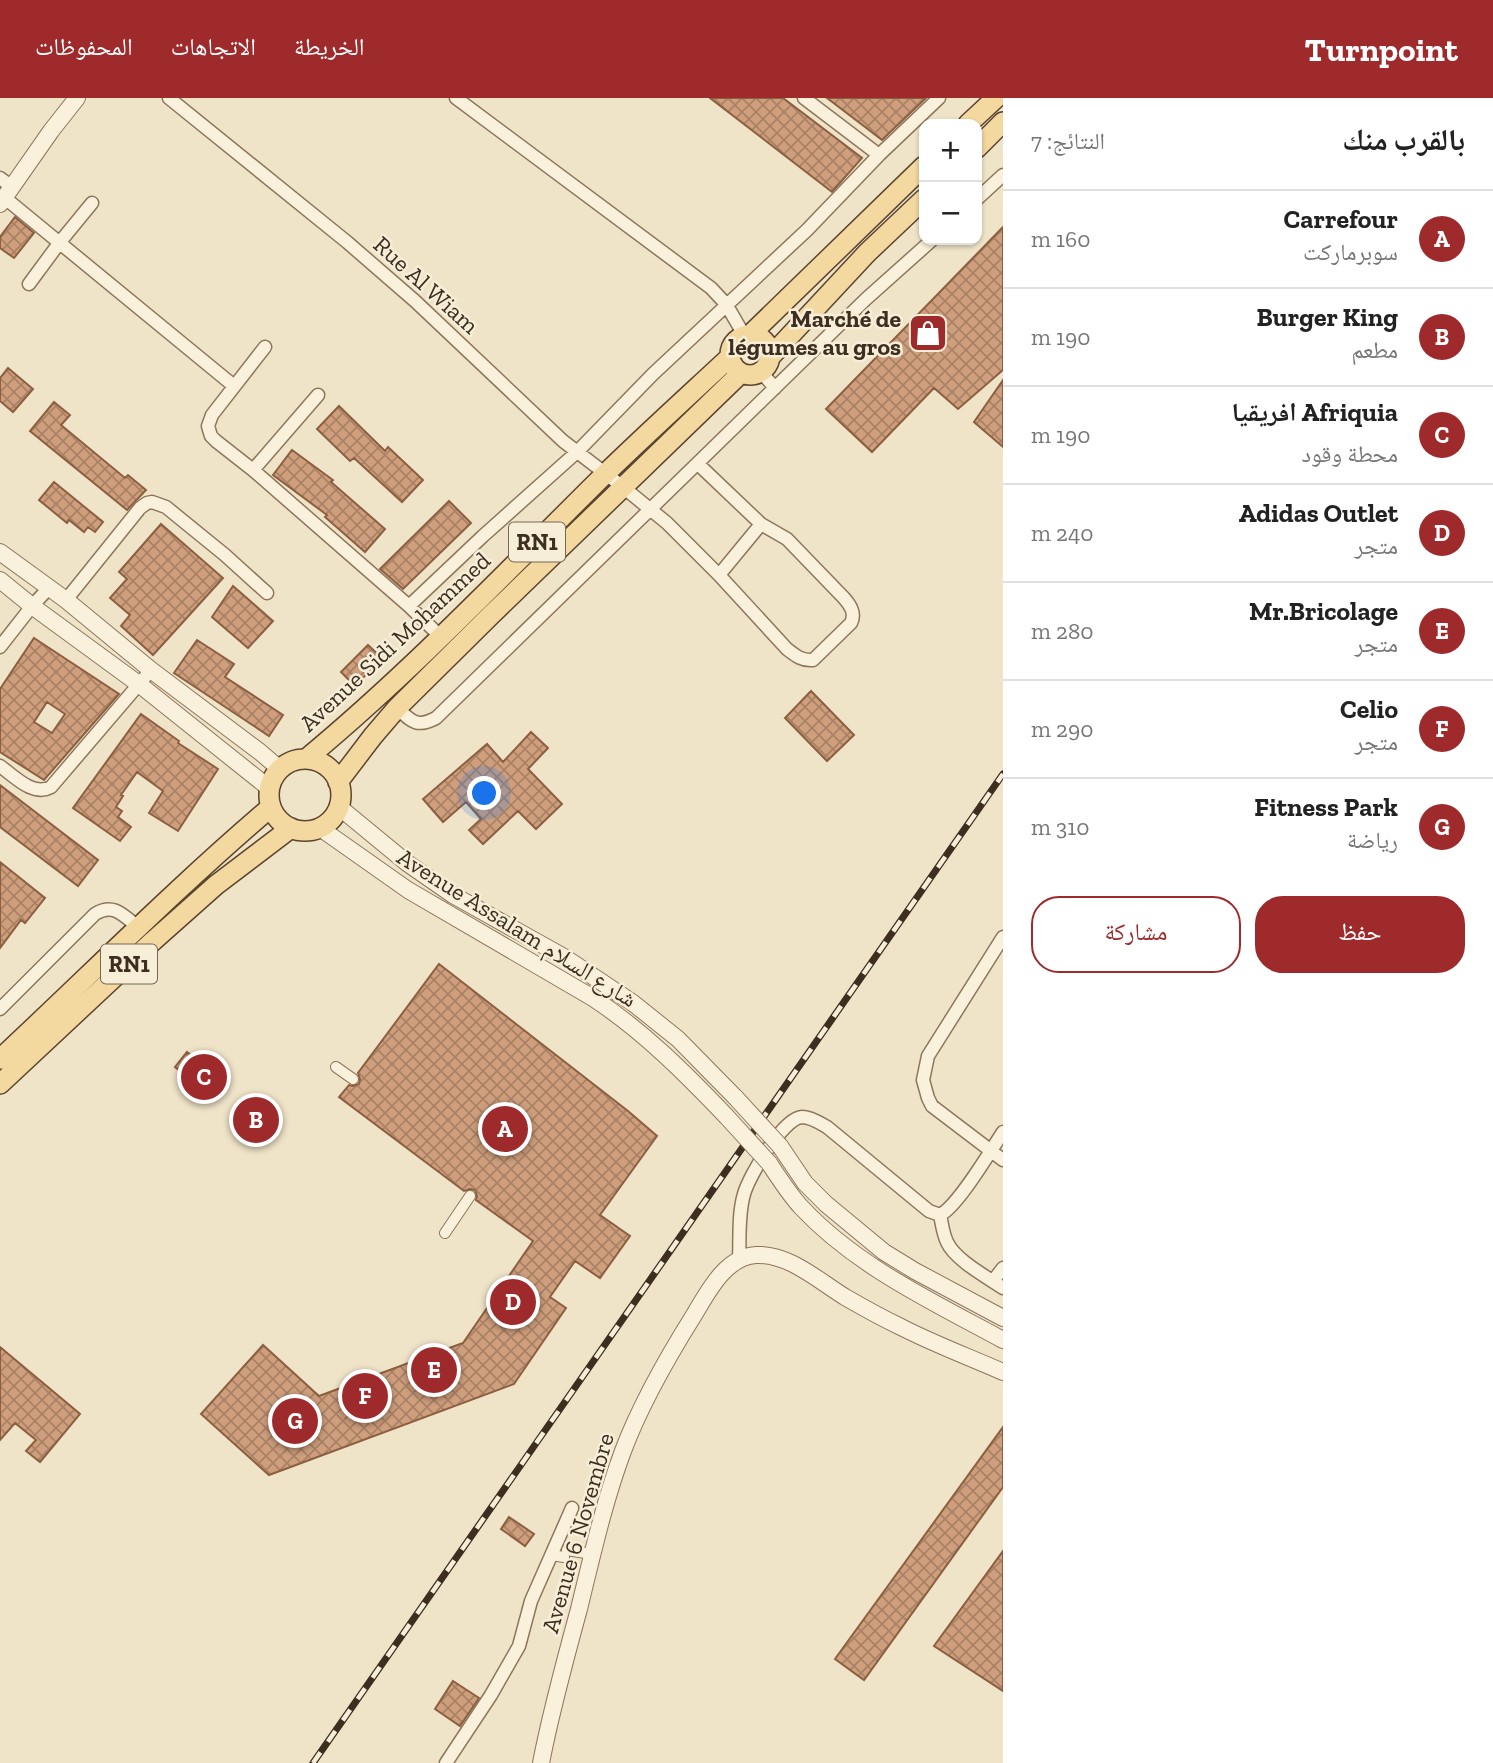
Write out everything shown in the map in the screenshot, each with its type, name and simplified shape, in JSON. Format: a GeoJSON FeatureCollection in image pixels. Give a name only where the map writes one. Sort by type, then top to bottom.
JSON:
{"type":"FeatureCollection","features":[{"type":"Feature","properties":{"kind":"main road"},"geometry":{"type":"LineString","coordinates":[[973,119],[996,98]]}},
{"type":"Feature","properties":{"kind":"main road"},"geometry":{"type":"LineString","coordinates":[[982,143],[1003,122]]}},
{"type":"Feature","properties":{"kind":"main road","name":"RN1"},"geometry":{"type":"LineString","coordinates":[[751,364],[731,347],[737,339],[747,335],[919,171]]}},
{"type":"Feature","properties":{"kind":"main road","name":"Avenue Sidi Mohammed"},"geometry":{"type":"LineString","coordinates":[[338,782],[397,708],[919,204]]}},
{"type":"Feature","properties":{"kind":"main road"},"geometry":{"type":"LineString","coordinates":[[747,335],[761,337],[769,345],[751,364]]}},
{"type":"Feature","properties":{"kind":"main road","name":"Avenue Sidi Mohammed"},"geometry":{"type":"LineString","coordinates":[[306,759],[441,637],[606,474],[751,364]]}},
{"type":"Feature","properties":{"kind":"main road"},"geometry":{"type":"LineString","coordinates":[[270,797],[278,820],[291,828],[304,831],[320,828],[333,818],[341,796],[338,782],[326,766],[306,759]]}},
{"type":"Feature","properties":{"kind":"main road","name":"RN1"},"geometry":{"type":"LineString","coordinates":[[0,1059],[139,928],[270,797],[275,775],[280,769],[290,762],[306,759]]}},
{"type":"Feature","properties":{"kind":"main road","name":"RN1"},"geometry":{"type":"LineString","coordinates":[[0,1084],[216,885],[291,828]]}},
{"type":"Feature","properties":{"kind":"street"},"geometry":{"type":"LineString","coordinates":[[77,98],[4,192],[60,242],[234,386]]}},
{"type":"Feature","properties":{"kind":"street","name":"Rue Al Wiam"},"geometry":{"type":"LineString","coordinates":[[169,98],[347,242],[415,301],[563,441],[667,523],[787,649],[804,660],[813,660],[851,622],[853,613],[844,598],[788,539],[761,524]]}},
{"type":"Feature","properties":{"kind":"street"},"geometry":{"type":"LineString","coordinates":[[456,98],[711,288],[726,304],[747,335]]}},
{"type":"Feature","properties":{"kind":"street"},"geometry":{"type":"LineString","coordinates":[[804,98],[879,155]]}},
{"type":"Feature","properties":{"kind":"street"},"geometry":{"type":"LineString","coordinates":[[409,606],[577,452],[653,374],[807,230],[879,155],[939,98]]}},
{"type":"Feature","properties":{"kind":"street"},"geometry":{"type":"LineString","coordinates":[[982,194],[1003,175]]}},
{"type":"Feature","properties":{"kind":"street"},"geometry":{"type":"LineString","coordinates":[[29,284],[92,203]]}},
{"type":"Feature","properties":{"kind":"street"},"geometry":{"type":"LineString","coordinates":[[397,708],[412,722],[420,724],[436,718],[866,299],[926,245]]}},
{"type":"Feature","properties":{"kind":"street"},"geometry":{"type":"LineString","coordinates":[[265,347],[208,421],[209,430],[216,442],[253,470],[441,637]]}},
{"type":"Feature","properties":{"kind":"street"},"geometry":{"type":"LineString","coordinates":[[751,364],[775,388]]}},
{"type":"Feature","properties":{"kind":"street"},"geometry":{"type":"LineString","coordinates":[[253,470],[318,395]]}},
{"type":"Feature","properties":{"kind":"street"},"geometry":{"type":"LineString","coordinates":[[698,464],[761,524],[719,575]]}},
{"type":"Feature","properties":{"kind":"street"},"geometry":{"type":"LineString","coordinates":[[66,600],[140,508],[152,502],[166,507],[267,593]]}},
{"type":"Feature","properties":{"kind":"street"},"geometry":{"type":"LineString","coordinates":[[0,552],[66,600],[151,670],[280,769]]}},
{"type":"Feature","properties":{"kind":"street"},"geometry":{"type":"LineString","coordinates":[[0,580],[140,685],[270,797]]}},
{"type":"Feature","properties":{"kind":"street"},"geometry":{"type":"LineString","coordinates":[[0,647],[49,588]]}},
{"type":"Feature","properties":{"kind":"street"},"geometry":{"type":"LineString","coordinates":[[0,766],[22,783],[45,790],[56,781],[151,670]]}},
{"type":"Feature","properties":{"kind":"street","name":"Avenue Assalam شارع السلام"},"geometry":{"type":"LineString","coordinates":[[339,807],[407,863],[453,895],[564,957],[633,1003],[678,1039],[736,1098],[780,1146],[804,1183],[826,1204],[884,1252],[1003,1318]]}},
{"type":"Feature","properties":{"kind":"street","name":"Avenue Assalam شارع السلام"},"geometry":{"type":"LineString","coordinates":[[320,828],[408,890],[606,1006],[643,1035],[684,1073],[769,1163],[800,1206],[826,1231],[877,1269],[1003,1340]]}},
{"type":"Feature","properties":{"kind":"street"},"geometry":{"type":"LineString","coordinates":[[0,1009],[102,909],[108,908],[121,914],[139,928]]}},
{"type":"Feature","properties":{"kind":"street"},"geometry":{"type":"LineString","coordinates":[[1003,937],[928,1056],[923,1080],[932,1106],[1003,1160]]}},
{"type":"Feature","properties":{"kind":"street"},"geometry":{"type":"LineString","coordinates":[[337,1068],[353,1079]]}},
{"type":"Feature","properties":{"kind":"street"},"geometry":{"type":"LineString","coordinates":[[940,1215],[929,1211],[827,1127],[818,1121],[799,1118],[784,1129],[748,1181],[743,1198],[739,1259],[759,1255],[793,1264],[901,1327],[1003,1372]]}},
{"type":"Feature","properties":{"kind":"street"},"geometry":{"type":"LineString","coordinates":[[940,1215],[948,1210],[1003,1132]]}},
{"type":"Feature","properties":{"kind":"street"},"geometry":{"type":"LineString","coordinates":[[444,1233],[470,1196]]}},
{"type":"Feature","properties":{"kind":"street"},"geometry":{"type":"LineString","coordinates":[[940,1215],[946,1239],[953,1252],[998,1285],[1003,1268]]}},
{"type":"Feature","properties":{"kind":"street","name":"Avenue 6 Novembre"},"geometry":{"type":"LineString","coordinates":[[541,1763],[547,1728],[592,1554],[623,1451],[640,1411],[673,1348],[709,1291],[739,1259]]}},
{"type":"Feature","properties":{"kind":"street"},"geometry":{"type":"LineString","coordinates":[[446,1763],[491,1695],[519,1646],[531,1601],[561,1554],[572,1508]]}},
{"type":"Feature","properties":{"kind":"street"},"geometry":{"type":"LineString","coordinates":[[561,1554],[592,1554]]}},
{"type":"Feature","properties":{"kind":"building"},"geometry":{"type":"Polygon","coordinates":[[[710,98],[783,98],[862,158],[832,192],[710,98]]]}},
{"type":"Feature","properties":{"kind":"building"},"geometry":{"type":"Polygon","coordinates":[[[827,98],[926,98],[882,140],[827,98]]]}},
{"type":"Feature","properties":{"kind":"building"},"geometry":{"type":"Polygon","coordinates":[[[15,217],[34,233],[14,258],[0,248],[0,237],[15,217]]]}},
{"type":"Feature","properties":{"kind":"building"},"geometry":{"type":"Polygon","coordinates":[[[1003,227],[1003,370],[958,409],[934,388],[872,452],[826,409],[1003,227]]]}},
{"type":"Feature","properties":{"kind":"building"},"geometry":{"type":"Polygon","coordinates":[[[8,368],[33,389],[13,412],[0,401],[0,378],[8,368]]]}},
{"type":"Feature","properties":{"kind":"building"},"geometry":{"type":"Polygon","coordinates":[[[1003,380],[1003,447],[974,422],[1003,380]]]}},
{"type":"Feature","properties":{"kind":"building"},"geometry":{"type":"Polygon","coordinates":[[[54,402],[70,415],[61,425],[125,478],[128,475],[146,490],[127,510],[30,431],[54,402]]]}},
{"type":"Feature","properties":{"kind":"building"},"geometry":{"type":"Polygon","coordinates":[[[339,406],[385,451],[388,447],[423,480],[402,502],[354,458],[350,461],[317,429],[339,406]]]}},
{"type":"Feature","properties":{"kind":"building"},"geometry":{"type":"Polygon","coordinates":[[[292,450],[333,480],[331,482],[385,529],[365,552],[325,517],[327,515],[273,475],[292,450]]]}},
{"type":"Feature","properties":{"kind":"building"},"geometry":{"type":"Polygon","coordinates":[[[54,482],[103,522],[95,532],[88,527],[84,532],[69,520],[67,523],[39,500],[54,482]]]}},
{"type":"Feature","properties":{"kind":"building"},"geometry":{"type":"Polygon","coordinates":[[[449,501],[471,523],[403,589],[380,569],[449,501]]]}},
{"type":"Feature","properties":{"kind":"building"},"geometry":{"type":"Polygon","coordinates":[[[161,524],[223,578],[153,655],[121,626],[130,615],[110,598],[127,579],[119,572],[161,524]]]}},
{"type":"Feature","properties":{"kind":"building"},"geometry":{"type":"Polygon","coordinates":[[[233,586],[273,621],[248,648],[212,617],[233,586]]]}},
{"type":"Feature","properties":{"kind":"building"},"geometry":{"type":"Polygon","coordinates":[[[34,638],[119,694],[44,780],[0,752],[0,689],[34,638]],[[47,702],[34,722],[52,733],[65,714],[47,702]]]}},
{"type":"Feature","properties":{"kind":"building"},"geometry":{"type":"Polygon","coordinates":[[[197,640],[234,664],[225,677],[283,715],[269,736],[174,673],[197,640]]]}},
{"type":"Feature","properties":{"kind":"building"},"geometry":{"type":"Polygon","coordinates":[[[368,645],[382,658],[355,686],[341,672],[368,645]]]}},
{"type":"Feature","properties":{"kind":"building"},"geometry":{"type":"Polygon","coordinates":[[[811,691],[854,735],[827,761],[785,718],[811,691]]]}},
{"type":"Feature","properties":{"kind":"building"},"geometry":{"type":"Polygon","coordinates":[[[141,714],[218,769],[178,831],[149,813],[163,791],[137,772],[116,807],[122,811],[118,817],[131,827],[120,841],[73,808],[141,714]]]}},
{"type":"Feature","properties":{"kind":"building"},"geometry":{"type":"Polygon","coordinates":[[[531,732],[548,748],[528,769],[562,804],[536,829],[518,811],[483,844],[469,830],[481,819],[466,802],[443,822],[423,799],[487,744],[503,762],[531,732]]]}},
{"type":"Feature","properties":{"kind":"building"},"geometry":{"type":"Polygon","coordinates":[[[0,785],[98,860],[78,886],[0,827],[0,785]]]}},
{"type":"Feature","properties":{"kind":"building"},"geometry":{"type":"Polygon","coordinates":[[[0,862],[45,898],[25,923],[21,920],[0,948],[0,862]]]}},
{"type":"Feature","properties":{"kind":"building"},"geometry":{"type":"Polygon","coordinates":[[[439,964],[657,1136],[600,1215],[630,1236],[600,1278],[575,1261],[550,1297],[566,1308],[514,1384],[269,1475],[201,1414],[263,1345],[319,1396],[463,1343],[533,1241],[476,1200],[475,1190],[464,1191],[339,1097],[349,1085],[359,1084],[358,1073],[439,964]]]}},
{"type":"Feature","properties":{"kind":"building"},"geometry":{"type":"Polygon","coordinates":[[[187,1052],[225,1081],[213,1096],[175,1067],[187,1052]]]}},
{"type":"Feature","properties":{"kind":"building"},"geometry":{"type":"Polygon","coordinates":[[[0,1347],[80,1414],[40,1462],[26,1451],[36,1440],[15,1423],[0,1440],[0,1347]]]}},
{"type":"Feature","properties":{"kind":"building"},"geometry":{"type":"Polygon","coordinates":[[[1003,1427],[1003,1487],[864,1680],[835,1659],[1003,1427]]]}},
{"type":"Feature","properties":{"kind":"building"},"geometry":{"type":"Polygon","coordinates":[[[509,1517],[534,1534],[525,1546],[501,1529],[509,1517]]]}},
{"type":"Feature","properties":{"kind":"building"},"geometry":{"type":"Polygon","coordinates":[[[1003,1551],[1003,1691],[934,1646],[1003,1551]]]}},
{"type":"Feature","properties":{"kind":"building"},"geometry":{"type":"Polygon","coordinates":[[[453,1681],[479,1698],[460,1726],[435,1709],[453,1681]]]}},
{"type":"Feature","properties":{"kind":"railway"},"geometry":{"type":"LineString","coordinates":[[313,1763],[1003,774]]}},
{"type":"Feature","properties":{"kind":"place","name":"Marché de légumes au gros"},"geometry":{"type":"Point","coordinates":[928,333]}},
{"type":"Feature","properties":{"kind":"place","name":"Afriquia افريقيا"},"geometry":{"type":"Point","coordinates":[204,1077]}},
{"type":"Feature","properties":{"kind":"place","name":"Burger King"},"geometry":{"type":"Point","coordinates":[256,1120]}},
{"type":"Feature","properties":{"kind":"place","name":"Carrefour"},"geometry":{"type":"Point","coordinates":[505,1129]}},
{"type":"Feature","properties":{"kind":"place","name":"Adidas Outlet"},"geometry":{"type":"Point","coordinates":[513,1302]}},
{"type":"Feature","properties":{"kind":"place","name":"Mr.Bricolage"},"geometry":{"type":"Point","coordinates":[434,1370]}},
{"type":"Feature","properties":{"kind":"place","name":"Celio"},"geometry":{"type":"Point","coordinates":[365,1396]}},
{"type":"Feature","properties":{"kind":"place","name":"Fitness Park"},"geometry":{"type":"Point","coordinates":[295,1421]}}]}
